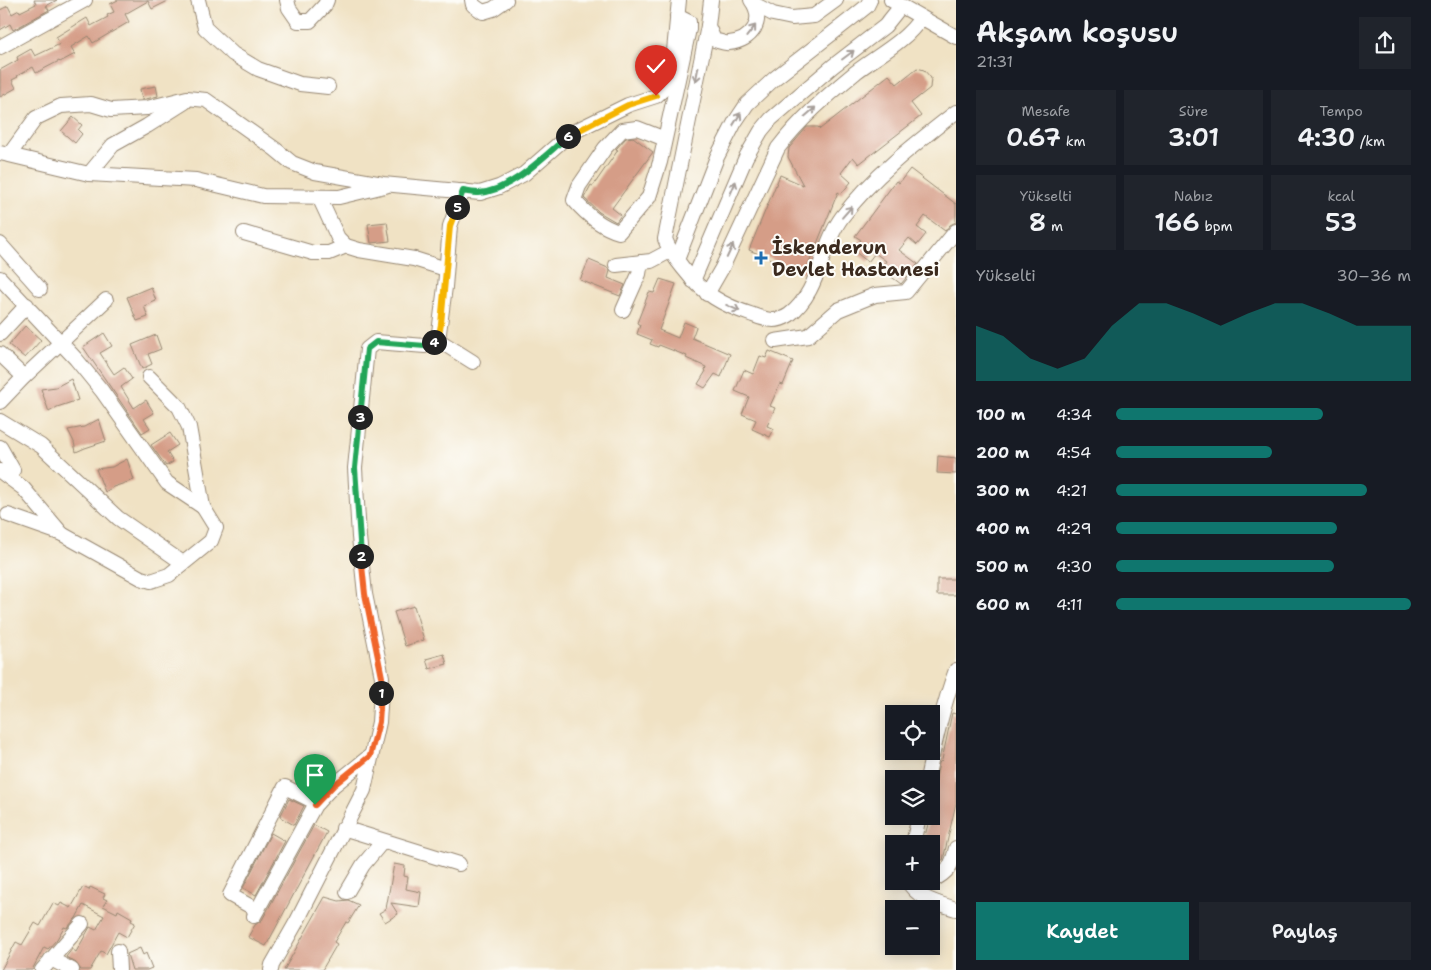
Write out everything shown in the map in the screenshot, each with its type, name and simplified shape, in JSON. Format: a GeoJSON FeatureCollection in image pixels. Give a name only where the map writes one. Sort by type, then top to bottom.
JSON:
{"type":"FeatureCollection","features":[{"type":"Feature","properties":{"kind":"street"},"geometry":{"type":"LineString","coordinates":[[1,44],[85,0]]}},
{"type":"Feature","properties":{"kind":"street"},"geometry":{"type":"LineString","coordinates":[[198,0],[206,28],[233,54],[258,69],[300,84],[328,87]]}},
{"type":"Feature","properties":{"kind":"street"},"geometry":{"type":"LineString","coordinates":[[287,0],[298,21],[310,21],[325,5],[327,0]]}},
{"type":"Feature","properties":{"kind":"street"},"geometry":{"type":"LineString","coordinates":[[472,0],[473,5],[483,12],[494,9],[506,0]]}},
{"type":"Feature","properties":{"kind":"street"},"geometry":{"type":"LineString","coordinates":[[394,184],[339,197],[263,196],[196,180],[89,174],[5,154],[36,118],[60,106],[91,104],[111,110],[146,108],[191,99],[206,100],[292,163],[315,172],[394,184],[480,193],[499,187],[524,174],[571,133],[628,105],[656,96],[666,87],[673,61],[679,0]]}},
{"type":"Feature","properties":{"kind":"street"},"geometry":{"type":"LineString","coordinates":[[711,0],[708,26],[665,239],[673,256],[693,281],[707,294],[733,308],[774,321],[787,316],[800,306],[811,288],[834,230],[843,216],[878,178],[956,112]]}},
{"type":"Feature","properties":{"kind":"street"},"geometry":{"type":"LineString","coordinates":[[753,2],[773,14],[792,18],[814,16],[836,0]]}},
{"type":"Feature","properties":{"kind":"street"},"geometry":{"type":"LineString","coordinates":[[673,256],[717,157],[735,122],[747,104],[775,78],[867,6],[870,0]]}},
{"type":"Feature","properties":{"kind":"street"},"geometry":{"type":"LineString","coordinates":[[708,26],[714,40],[727,44],[742,41],[748,36],[759,19],[753,2]]}},
{"type":"Feature","properties":{"kind":"street"},"geometry":{"type":"LineString","coordinates":[[693,281],[746,157],[761,132],[771,119],[885,26],[896,3],[956,37]]}},
{"type":"Feature","properties":{"kind":"street"},"geometry":{"type":"LineString","coordinates":[[665,139],[637,128],[622,130],[605,148],[579,186],[574,200],[582,210],[607,229],[619,232],[649,197],[660,162],[689,29],[689,22],[677,16]]}},
{"type":"Feature","properties":{"kind":"street"},"geometry":{"type":"LineString","coordinates":[[707,294],[722,268],[778,148],[786,137],[802,118],[856,72],[908,35],[921,18]]}},
{"type":"Feature","properties":{"kind":"street"},"geometry":{"type":"LineString","coordinates":[[89,174],[113,145],[191,99]]}},
{"type":"Feature","properties":{"kind":"street"},"geometry":{"type":"LineString","coordinates":[[438,340],[450,226],[463,191]]}},
{"type":"Feature","properties":{"kind":"street"},"geometry":{"type":"LineString","coordinates":[[319,197],[338,238],[346,246],[359,250],[414,258],[446,269]]}},
{"type":"Feature","properties":{"kind":"street"},"geometry":{"type":"LineString","coordinates":[[775,342],[808,336],[838,310],[875,296],[906,292],[956,231]]}},
{"type":"Feature","properties":{"kind":"street"},"geometry":{"type":"LineString","coordinates":[[244,233],[314,253],[329,253],[346,246]]}},
{"type":"Feature","properties":{"kind":"street"},"geometry":{"type":"LineString","coordinates":[[0,244],[40,289]]}},
{"type":"Feature","properties":{"kind":"street"},"geometry":{"type":"LineString","coordinates":[[616,265],[651,261],[673,256]]}},
{"type":"Feature","properties":{"kind":"street"},"geometry":{"type":"LineString","coordinates":[[623,310],[639,274],[641,262]]}},
{"type":"Feature","properties":{"kind":"street"},"geometry":{"type":"LineString","coordinates":[[0,278],[76,358],[102,391],[167,483],[203,508],[216,528],[210,541],[169,575],[151,581],[141,578],[62,534],[8,515]]}},
{"type":"Feature","properties":{"kind":"street"},"geometry":{"type":"LineString","coordinates":[[0,402],[60,342],[106,300]]}},
{"type":"Feature","properties":{"kind":"street"},"geometry":{"type":"LineString","coordinates":[[0,334],[27,306]]}},
{"type":"Feature","properties":{"kind":"street"},"geometry":{"type":"LineString","coordinates":[[438,340],[473,362]]}},
{"type":"Feature","properties":{"kind":"street"},"geometry":{"type":"LineString","coordinates":[[271,970],[364,790],[379,722],[382,677],[365,594],[355,468],[367,349],[376,342],[425,346],[438,340]]}},
{"type":"Feature","properties":{"kind":"street"},"geometry":{"type":"LineString","coordinates":[[0,354],[24,377]]}},
{"type":"Feature","properties":{"kind":"street"},"geometry":{"type":"LineString","coordinates":[[149,377],[179,407],[188,427],[203,508]]}},
{"type":"Feature","properties":{"kind":"street"},"geometry":{"type":"LineString","coordinates":[[0,421],[42,446],[118,518],[183,563]]}},
{"type":"Feature","properties":{"kind":"street"},"geometry":{"type":"LineString","coordinates":[[0,447],[13,470],[4,474],[23,488],[62,534]]}},
{"type":"Feature","properties":{"kind":"street"},"geometry":{"type":"LineString","coordinates":[[929,770],[947,694],[956,670]]}},
{"type":"Feature","properties":{"kind":"street"},"geometry":{"type":"LineString","coordinates":[[318,803],[285,787],[230,895],[256,913],[318,803],[334,785],[370,756]]}},
{"type":"Feature","properties":{"kind":"street"},"geometry":{"type":"LineString","coordinates":[[344,828],[459,864]]}},
{"type":"Feature","properties":{"kind":"street"},"geometry":{"type":"LineString","coordinates":[[347,892],[363,866],[383,841]]}},
{"type":"Feature","properties":{"kind":"street"},"geometry":{"type":"LineString","coordinates":[[940,877],[944,875],[953,862],[956,848]]}},
{"type":"Feature","properties":{"kind":"street"},"geometry":{"type":"LineString","coordinates":[[913,890],[924,898],[956,909]]}},
{"type":"Feature","properties":{"kind":"street"},"geometry":{"type":"LineString","coordinates":[[42,970],[82,924]]}},
{"type":"Feature","properties":{"kind":"street"},"geometry":{"type":"LineString","coordinates":[[118,951],[119,970]]}},
{"type":"Feature","properties":{"kind":"street"},"geometry":{"type":"LineString","coordinates":[[51,959],[72,970]]}},
{"type":"Feature","properties":{"kind":"building"},"geometry":{"type":"Polygon","coordinates":[[[34,0],[57,0],[46,6],[49,10],[13,30],[10,24],[0,30],[0,10],[8,6],[12,14],[19,10],[20,12],[36,4],[34,0]]]}},
{"type":"Feature","properties":{"kind":"building"},"geometry":{"type":"Polygon","coordinates":[[[118,0],[170,0],[152,9],[148,1],[125,14],[129,22],[93,43],[89,36],[71,47],[75,54],[60,62],[36,73],[33,67],[17,76],[12,80],[16,88],[0,97],[0,70],[18,60],[17,57],[31,49],[35,56],[60,44],[56,37],[87,18],[91,26],[108,17],[107,15],[114,12],[110,4],[118,0]]]}},
{"type":"Feature","properties":{"kind":"building"},"geometry":{"type":"Polygon","coordinates":[[[917,68],[924,70],[931,78],[930,88],[911,103],[921,116],[859,164],[853,157],[841,173],[851,182],[841,194],[838,192],[805,273],[749,250],[780,175],[803,185],[788,157],[789,148],[807,127],[818,127],[820,129],[889,75],[897,84],[917,68]]]}},
{"type":"Feature","properties":{"kind":"building"},"geometry":{"type":"Polygon","coordinates":[[[156,86],[158,96],[142,100],[140,89],[156,86]]]}},
{"type":"Feature","properties":{"kind":"building"},"geometry":{"type":"Polygon","coordinates":[[[73,117],[82,125],[78,130],[82,134],[75,143],[61,131],[73,117]]]}},
{"type":"Feature","properties":{"kind":"building"},"geometry":{"type":"Polygon","coordinates":[[[633,137],[653,152],[612,208],[621,215],[616,222],[599,212],[584,198],[591,185],[593,186],[618,150],[616,149],[626,138],[633,137]]]}},
{"type":"Feature","properties":{"kind":"building"},"geometry":{"type":"Polygon","coordinates":[[[910,169],[956,204],[956,222],[945,231],[925,216],[917,227],[926,234],[917,245],[909,238],[899,250],[918,264],[901,284],[881,269],[886,261],[875,253],[868,262],[853,250],[861,240],[855,236],[896,181],[899,183],[910,169]]]}},
{"type":"Feature","properties":{"kind":"building"},"geometry":{"type":"Polygon","coordinates":[[[387,222],[390,241],[371,243],[368,224],[387,222]]]}},
{"type":"Feature","properties":{"kind":"building"},"geometry":{"type":"Polygon","coordinates":[[[589,260],[608,268],[610,271],[608,278],[625,285],[620,296],[580,280],[589,260]]]}},
{"type":"Feature","properties":{"kind":"building"},"geometry":{"type":"Polygon","coordinates":[[[660,279],[676,284],[659,330],[678,338],[684,322],[696,327],[692,338],[730,354],[721,377],[715,374],[705,388],[698,384],[706,371],[706,367],[686,358],[687,356],[659,345],[658,347],[650,344],[652,340],[637,334],[640,325],[637,323],[649,292],[654,293],[660,279]]]}},
{"type":"Feature","properties":{"kind":"building"},"geometry":{"type":"Polygon","coordinates":[[[151,287],[156,301],[144,306],[148,317],[137,321],[127,297],[151,287]]]}},
{"type":"Feature","properties":{"kind":"building"},"geometry":{"type":"Polygon","coordinates":[[[25,326],[41,340],[25,358],[9,345],[25,326]]]}},
{"type":"Feature","properties":{"kind":"building"},"geometry":{"type":"Polygon","coordinates":[[[104,333],[112,346],[100,353],[114,374],[124,367],[132,379],[121,387],[134,408],[146,400],[154,413],[144,419],[150,428],[142,433],[83,347],[104,333]]]}},
{"type":"Feature","properties":{"kind":"building"},"geometry":{"type":"Polygon","coordinates":[[[156,335],[161,349],[148,354],[152,364],[142,369],[132,345],[156,335]]]}},
{"type":"Feature","properties":{"kind":"building"},"geometry":{"type":"Polygon","coordinates":[[[769,351],[793,361],[783,385],[780,384],[770,406],[775,408],[767,426],[774,429],[770,437],[752,429],[756,420],[742,414],[749,397],[735,391],[744,370],[753,374],[760,356],[766,358],[769,351]]]}},
{"type":"Feature","properties":{"kind":"building"},"geometry":{"type":"Polygon","coordinates":[[[71,379],[78,400],[57,407],[49,412],[41,389],[56,387],[71,379]]]}},
{"type":"Feature","properties":{"kind":"building"},"geometry":{"type":"Polygon","coordinates":[[[99,419],[106,441],[76,452],[74,442],[68,430],[84,427],[99,419]]]}},
{"type":"Feature","properties":{"kind":"building"},"geometry":{"type":"Polygon","coordinates":[[[170,433],[178,445],[167,452],[173,462],[166,466],[151,445],[170,433]]]}},
{"type":"Feature","properties":{"kind":"building"},"geometry":{"type":"Polygon","coordinates":[[[938,456],[956,458],[956,474],[937,473],[938,456]]]}},
{"type":"Feature","properties":{"kind":"building"},"geometry":{"type":"Polygon","coordinates":[[[127,459],[134,480],[113,487],[105,492],[96,469],[112,467],[127,459]]]}},
{"type":"Feature","properties":{"kind":"building"},"geometry":{"type":"Polygon","coordinates":[[[937,579],[956,579],[956,595],[937,595],[937,579]]]}},
{"type":"Feature","properties":{"kind":"building"},"geometry":{"type":"Polygon","coordinates":[[[414,606],[424,640],[405,646],[394,612],[414,606]]]}},
{"type":"Feature","properties":{"kind":"building"},"geometry":{"type":"Polygon","coordinates":[[[444,654],[447,664],[429,669],[426,659],[444,654]]]}},
{"type":"Feature","properties":{"kind":"building"},"geometry":{"type":"Polygon","coordinates":[[[952,713],[956,714],[956,803],[943,860],[940,860],[940,835],[925,835],[928,825],[940,825],[940,770],[938,770],[939,763],[942,760],[952,713]]]}},
{"type":"Feature","properties":{"kind":"building"},"geometry":{"type":"Polygon","coordinates":[[[289,799],[304,806],[294,825],[280,817],[289,799]]]}},
{"type":"Feature","properties":{"kind":"building"},"geometry":{"type":"Polygon","coordinates":[[[314,825],[327,832],[266,946],[248,937],[255,925],[262,920],[314,825]]]}},
{"type":"Feature","properties":{"kind":"building"},"geometry":{"type":"Polygon","coordinates":[[[271,833],[285,841],[256,895],[243,888],[271,833]]]}},
{"type":"Feature","properties":{"kind":"building"},"geometry":{"type":"Polygon","coordinates":[[[394,864],[405,866],[404,876],[408,877],[406,889],[421,892],[419,907],[391,903],[398,914],[385,922],[379,913],[386,909],[394,864]]]}},
{"type":"Feature","properties":{"kind":"building"},"geometry":{"type":"Polygon","coordinates":[[[83,887],[89,890],[90,887],[105,894],[103,898],[107,900],[103,906],[117,913],[118,910],[132,918],[131,921],[135,923],[127,937],[118,932],[106,954],[101,951],[90,970],[81,970],[76,963],[66,957],[72,949],[76,952],[90,927],[96,930],[104,916],[83,905],[76,918],[67,928],[64,927],[48,949],[44,947],[32,970],[1,970],[16,942],[22,945],[35,923],[40,926],[53,903],[59,906],[61,903],[71,908],[83,887]]]}},
{"type":"Feature","properties":{"kind":"building"},"geometry":{"type":"Polygon","coordinates":[[[325,897],[339,901],[348,900],[359,905],[334,942],[337,944],[322,970],[284,970],[325,897]]]}},
{"type":"Feature","properties":{"kind":"building"},"geometry":{"type":"Polygon","coordinates":[[[140,948],[143,955],[146,953],[152,968],[132,970],[127,954],[140,948]]]}},
{"type":"Feature","properties":{"kind":"place","name":"İskenderun Devlet Hastanesi"},"geometry":{"type":"Point","coordinates":[761,258]}},
{"type":"Feature","properties":{"kind":"route"},"geometry":{"type":"LineString","coordinates":[[315,805],[334,785],[370,756],[379,722],[382,677],[365,594],[355,468],[367,349],[376,342],[425,346],[438,340],[450,226],[463,191],[480,193],[499,187],[524,174],[571,133],[628,105],[656,96]]}}]}
